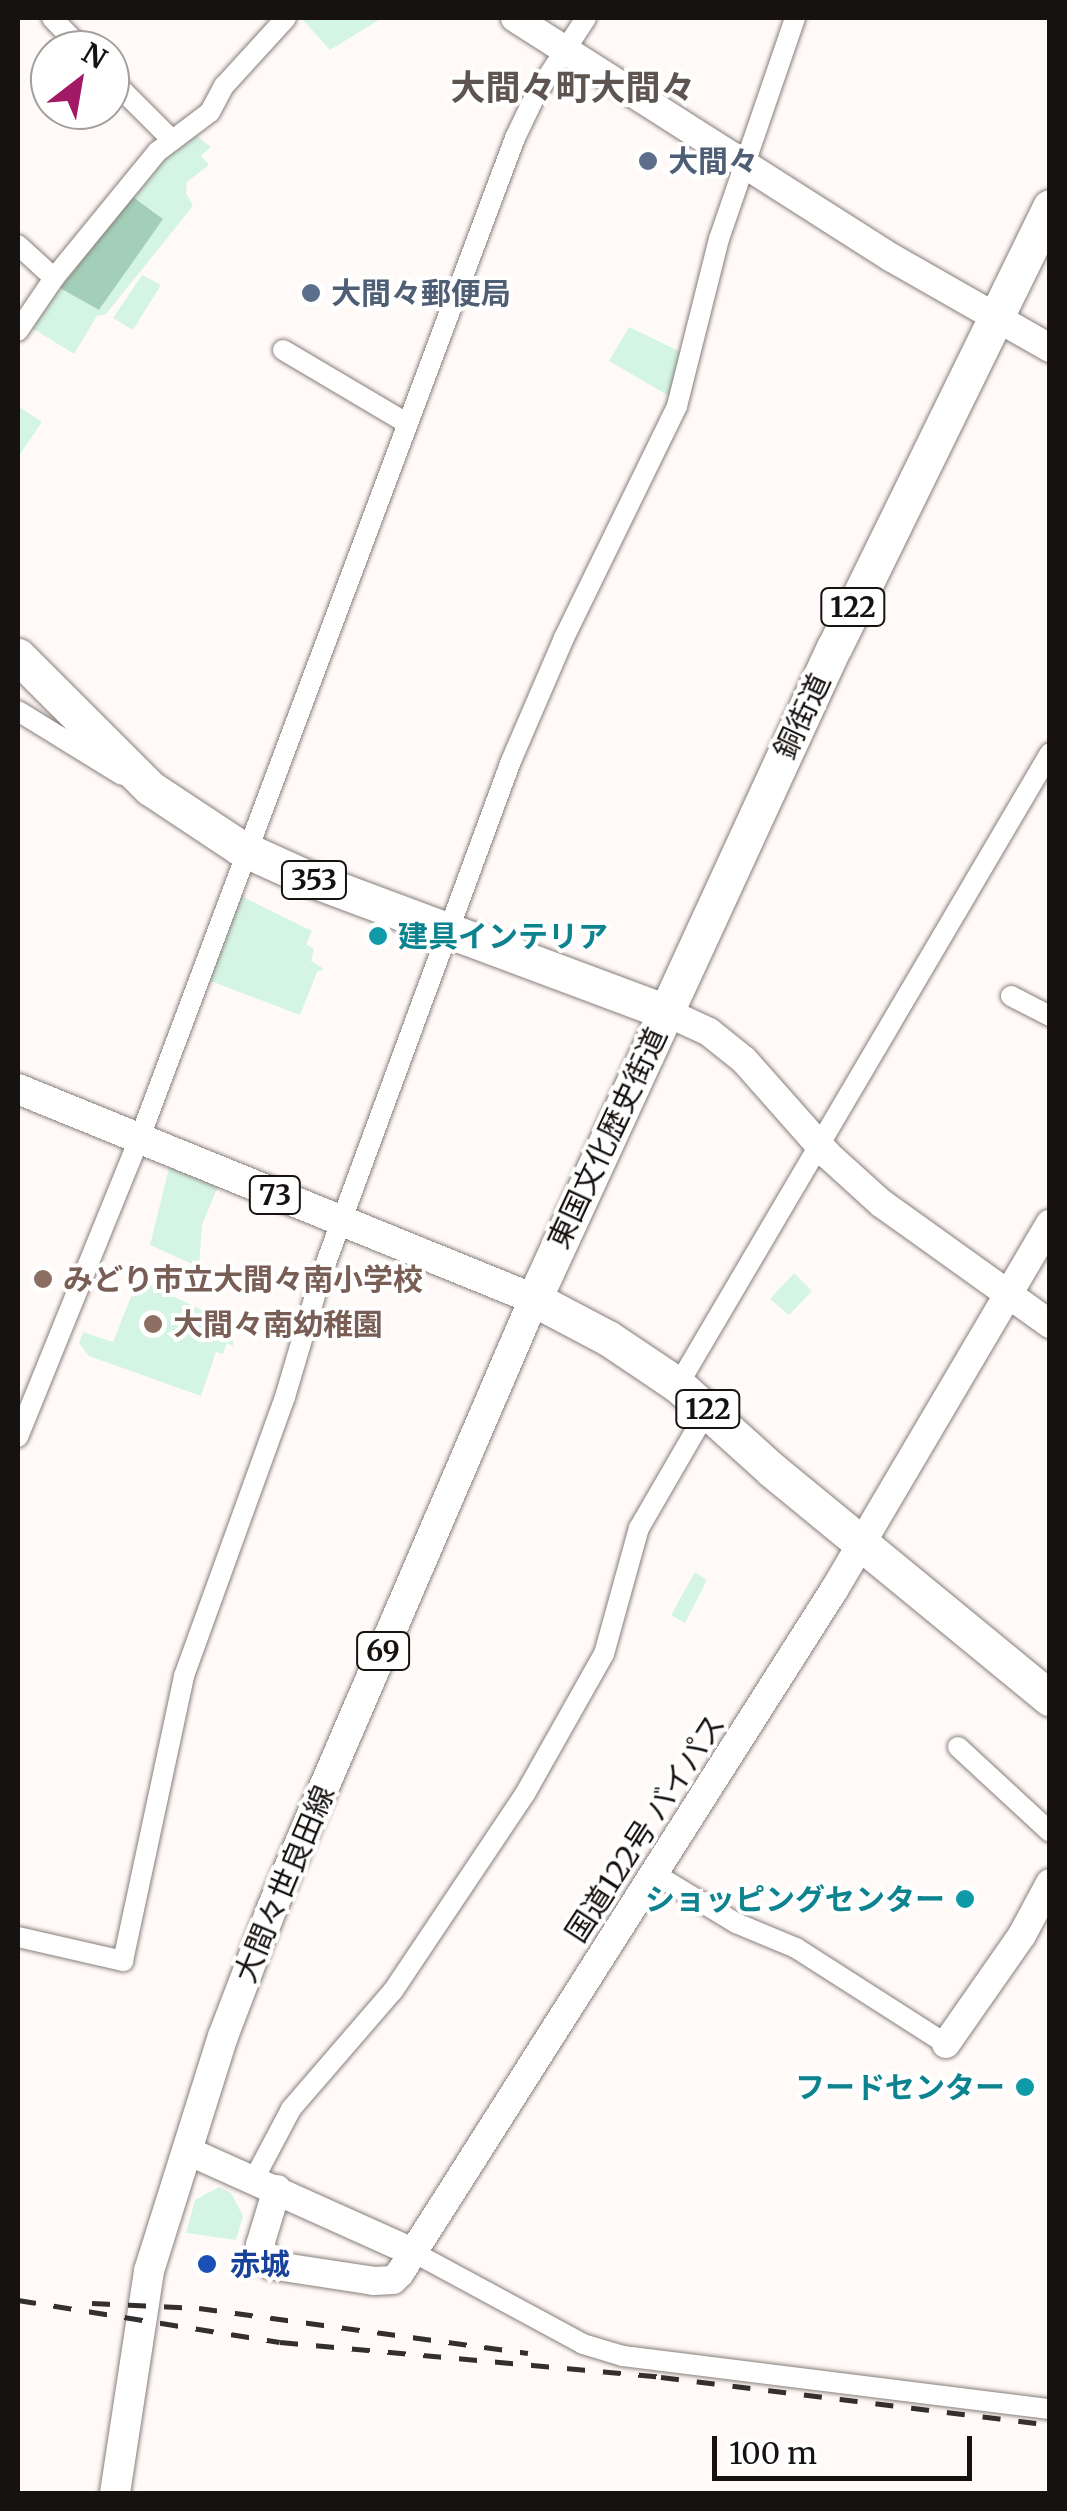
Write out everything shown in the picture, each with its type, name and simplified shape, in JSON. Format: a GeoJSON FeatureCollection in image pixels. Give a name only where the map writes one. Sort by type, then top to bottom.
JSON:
{"type":"FeatureCollection","features":[{"type":"Feature","properties":{"kind":"highway","name":"銅街道"},"geometry":{"type":"LineString","coordinates":[[666,1012],[834,646],[1050,207]]}},
{"type":"Feature","properties":{"kind":"highway","name":"東国文化歴史街道"},"geometry":{"type":"LineString","coordinates":[[18,656],[139,777],[246,850],[445,930],[666,1012],[534,1299]]}},
{"type":"Feature","properties":{"kind":"highway","name":"122"},"geometry":{"type":"LineString","coordinates":[[534,1299],[608,1338],[708,1409],[862,1545],[1050,1698]]}},
{"type":"Feature","properties":{"kind":"main road","name":"73"},"geometry":{"type":"LineString","coordinates":[[18,1089],[534,1299]]}},
{"type":"Feature","properties":{"kind":"main road","name":"大間々世良田線"},"geometry":{"type":"LineString","coordinates":[[115,2494],[149,2271],[190,2152],[223,2036],[267,1922],[534,1299]]}},
{"type":"Feature","properties":{"kind":"street"},"geometry":{"type":"LineString","coordinates":[[18,331],[54,278],[172,140],[210,112],[224,86],[286,18]]}},
{"type":"Feature","properties":{"kind":"street"},"geometry":{"type":"LineString","coordinates":[[514,18],[993,318],[1050,348]]}},
{"type":"Feature","properties":{"kind":"street"},"geometry":{"type":"LineString","coordinates":[[18,1438],[138,1141],[521,123],[586,18]]}},
{"type":"Feature","properties":{"kind":"street"},"geometry":{"type":"LineString","coordinates":[[18,1937],[123,1961],[184,1676],[285,1398],[314,1296],[445,930],[530,715],[676,406],[719,238],[795,18]]}},
{"type":"Feature","properties":{"kind":"street"},"geometry":{"type":"LineString","coordinates":[[130,98],[172,140]]}},
{"type":"Feature","properties":{"kind":"street"},"geometry":{"type":"LineString","coordinates":[[18,245],[54,278]]}},
{"type":"Feature","properties":{"kind":"street"},"geometry":{"type":"LineString","coordinates":[[282,350],[408,424]]}},
{"type":"Feature","properties":{"kind":"street"},"geometry":{"type":"LineString","coordinates":[[18,711],[113,771],[139,777]]}},
{"type":"Feature","properties":{"kind":"street"},"geometry":{"type":"LineString","coordinates":[[678,1386],[817,1142],[1050,753]]}},
{"type":"Feature","properties":{"kind":"street"},"geometry":{"type":"LineString","coordinates":[[1011,996],[1050,1016]]}},
{"type":"Feature","properties":{"kind":"street"},"geometry":{"type":"LineString","coordinates":[[666,1012],[709,1032],[744,1060],[817,1142],[880,1204],[1050,1324]]}},
{"type":"Feature","properties":{"kind":"street","name":"国道122号 バイパス"},"geometry":{"type":"LineString","coordinates":[[265,2184],[260,2245],[270,2264],[384,2282],[400,2273],[862,1545],[1050,1224]]}},
{"type":"Feature","properties":{"kind":"street"},"geometry":{"type":"LineString","coordinates":[[265,2184],[282,2120],[393,1991],[517,1806],[604,1654],[638,1528],[708,1409]]}},
{"type":"Feature","properties":{"kind":"street"},"geometry":{"type":"LineString","coordinates":[[958,1747],[1050,1832]]}},
{"type":"Feature","properties":{"kind":"street"},"geometry":{"type":"LineString","coordinates":[[654,1874],[736,1924],[796,1948],[946,2044],[1022,1935],[1050,1883]]}},
{"type":"Feature","properties":{"kind":"street"},"geometry":{"type":"LineString","coordinates":[[190,2152],[414,2252],[584,2344],[623,2356],[1050,2409]]}},
{"type":"Feature","properties":{"kind":"green space"},"geometry":{"type":"Polygon","coordinates":[[[301,18],[382,18],[330,50],[301,18]]]}},
{"type":"Feature","properties":{"kind":"green space"},"geometry":{"type":"Polygon","coordinates":[[[193,133],[211,147],[201,156],[209,165],[187,182],[186,193],[193,206],[106,314],[97,316],[74,354],[32,328],[60,288],[100,309],[162,218],[133,197],[175,146],[193,133]]]}},
{"type":"Feature","properties":{"kind":"green space"},"geometry":{"type":"Polygon","coordinates":[[[133,197],[163,219],[99,310],[60,288],[133,197]]]}},
{"type":"Feature","properties":{"kind":"green space"},"geometry":{"type":"Polygon","coordinates":[[[142,275],[161,285],[133,330],[113,318],[142,275]]]}},
{"type":"Feature","properties":{"kind":"green space"},"geometry":{"type":"Polygon","coordinates":[[[629,327],[683,353],[669,396],[609,361],[629,327]]]}},
{"type":"Feature","properties":{"kind":"green space"},"geometry":{"type":"Polygon","coordinates":[[[18,406],[42,422],[18,457],[18,406]]]}},
{"type":"Feature","properties":{"kind":"green space"},"geometry":{"type":"Polygon","coordinates":[[[237,894],[312,931],[306,944],[314,949],[311,961],[324,969],[317,972],[300,1015],[205,979],[237,894]]]}},
{"type":"Feature","properties":{"kind":"green space"},"geometry":{"type":"Polygon","coordinates":[[[170,1164],[219,1184],[202,1225],[199,1267],[150,1245],[170,1164]]]}},
{"type":"Feature","properties":{"kind":"green space"},"geometry":{"type":"Polygon","coordinates":[[[794,1273],[812,1291],[789,1315],[770,1299],[794,1273]]]}},
{"type":"Feature","properties":{"kind":"green space"},"geometry":{"type":"Polygon","coordinates":[[[141,1281],[204,1311],[198,1321],[220,1333],[226,1326],[233,1331],[233,1346],[227,1343],[223,1354],[216,1352],[201,1396],[89,1356],[79,1343],[83,1332],[113,1342],[136,1284],[141,1281]]]}},
{"type":"Feature","properties":{"kind":"green space"},"geometry":{"type":"Polygon","coordinates":[[[695,1572],[707,1580],[685,1623],[671,1615],[695,1572]]]}},
{"type":"Feature","properties":{"kind":"green space"},"geometry":{"type":"Polygon","coordinates":[[[219,2187],[231,2193],[243,2216],[236,2240],[186,2233],[195,2200],[219,2187]]]}},
{"type":"Feature","properties":{"kind":"railway"},"geometry":{"type":"LineString","coordinates":[[18,2300],[280,2342],[661,2377],[1050,2425]]}},
{"type":"Feature","properties":{"kind":"railway"},"geometry":{"type":"LineString","coordinates":[[92,2303],[199,2308],[528,2353]]}},
{"type":"Feature","properties":{"kind":"place","name":"大間々"},"geometry":{"type":"Point","coordinates":[648,161]}},
{"type":"Feature","properties":{"kind":"place","name":"大間々郵便局"},"geometry":{"type":"Point","coordinates":[311,293]}},
{"type":"Feature","properties":{"kind":"place","name":"建具インテリア"},"geometry":{"type":"Point","coordinates":[378,936]}},
{"type":"Feature","properties":{"kind":"place","name":"みどり市立大間々南小学校"},"geometry":{"type":"Point","coordinates":[43,1279]}},
{"type":"Feature","properties":{"kind":"place","name":"大間々南幼稚園"},"geometry":{"type":"Point","coordinates":[153,1324]}},
{"type":"Feature","properties":{"kind":"place","name":"ショッピングセンター"},"geometry":{"type":"Point","coordinates":[965,1899]}},
{"type":"Feature","properties":{"kind":"place","name":"フードセンター"},"geometry":{"type":"Point","coordinates":[1025,2087]}},
{"type":"Feature","properties":{"kind":"place","name":"赤城"},"geometry":{"type":"Point","coordinates":[207,2264]}},
{"type":"Feature","properties":{"kind":"district","name":"大間々町大間々"},"geometry":{"type":"Point","coordinates":[573,88]}}]}
